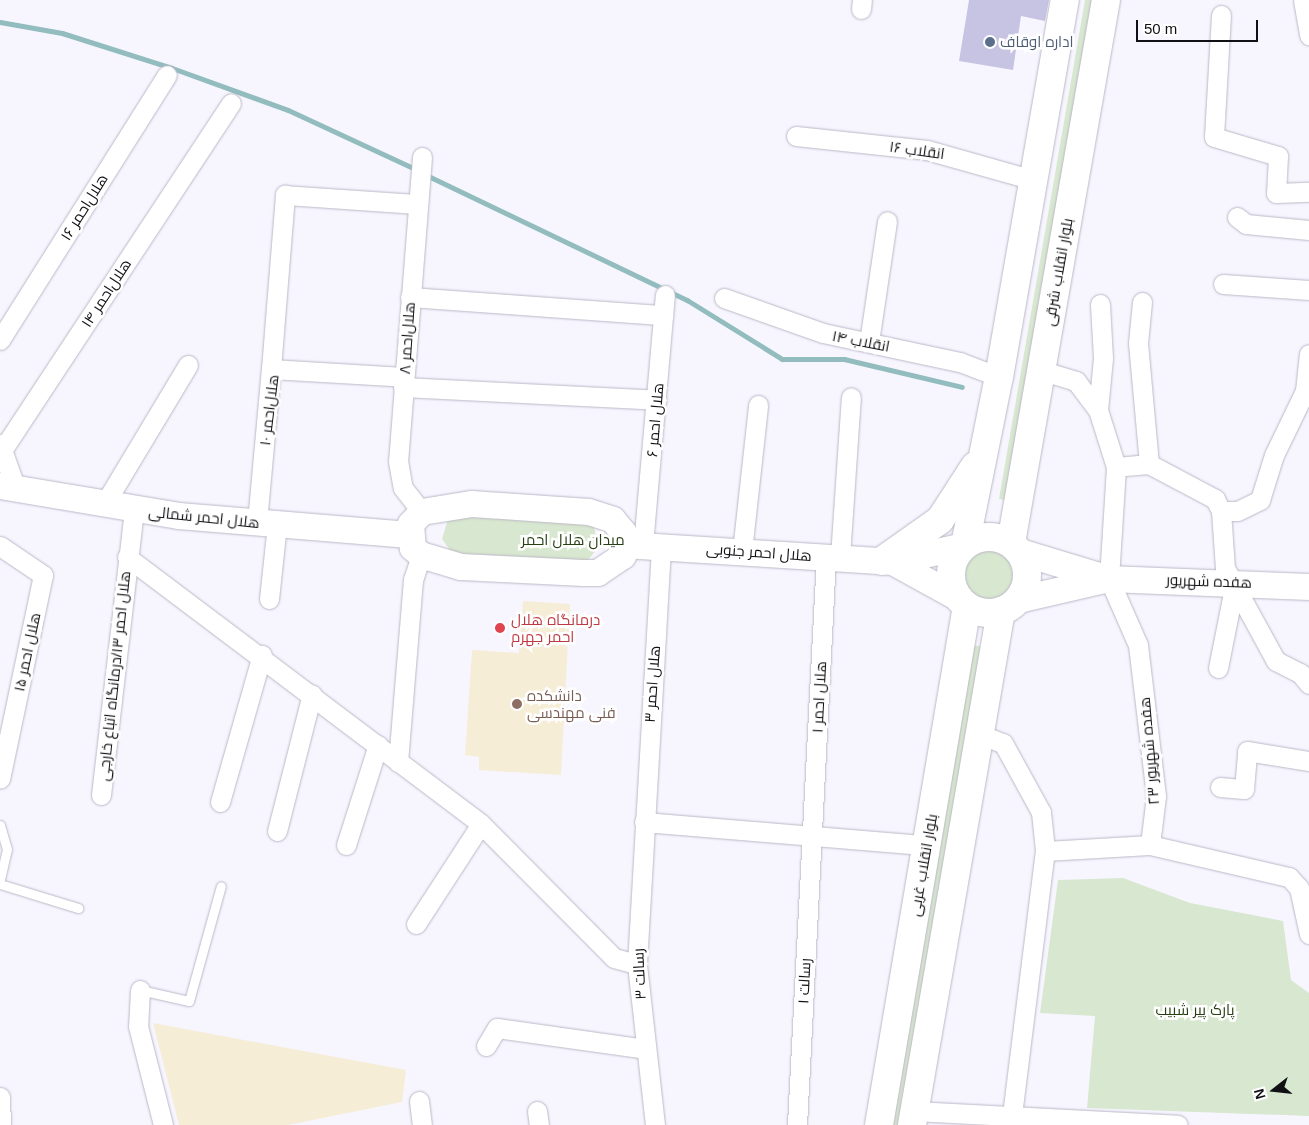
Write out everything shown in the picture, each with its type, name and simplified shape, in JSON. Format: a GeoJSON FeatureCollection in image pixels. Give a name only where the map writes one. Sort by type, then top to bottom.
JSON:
{"type":"FeatureCollection","features":[{"type":"Feature","properties":{"kind":"main road"},"geometry":{"type":"LineString","coordinates":[[1009,606],[990,613],[963,602],[951,568],[965,543],[981,456],[1000,377],[1065,0]]}},
{"type":"Feature","properties":{"kind":"main road","name":"بلوار انقلاب شرقی"},"geometry":{"type":"LineString","coordinates":[[1015,548],[1040,370],[1106,0]]}},
{"type":"Feature","properties":{"kind":"main road"},"geometry":{"type":"LineString","coordinates":[[888,561],[940,520],[981,456]]}},
{"type":"Feature","properties":{"kind":"main road","name":"هلال احمر شمالی"},"geometry":{"type":"LineString","coordinates":[[8,487],[134,509],[267,523],[415,545]]}},
{"type":"Feature","properties":{"kind":"main road"},"geometry":{"type":"LineString","coordinates":[[472,504],[589,512],[613,520],[623,532],[643,545],[613,566],[598,573],[461,567],[415,545],[422,512],[472,504]]}},
{"type":"Feature","properties":{"kind":"main road"},"geometry":{"type":"LineString","coordinates":[[913,1118],[979,734],[1009,606],[1027,575],[1015,548],[987,537],[965,543]]}},
{"type":"Feature","properties":{"kind":"main road","name":"هلال احمر جنوبی"},"geometry":{"type":"LineString","coordinates":[[643,545],[888,561],[965,543]]}},
{"type":"Feature","properties":{"kind":"main road","name":"هفده شهریور"},"geometry":{"type":"LineString","coordinates":[[1015,548],[1109,578],[1235,581],[1309,587]]}},
{"type":"Feature","properties":{"kind":"main road","name":"هلال احمر جنوبی"},"geometry":{"type":"LineString","coordinates":[[888,561],[963,602]]}},
{"type":"Feature","properties":{"kind":"main road","name":"هفده شهریور"},"geometry":{"type":"LineString","coordinates":[[1009,606],[1109,578]]}},
{"type":"Feature","properties":{"kind":"main road","name":"بلوار انقلاب غربی"},"geometry":{"type":"LineString","coordinates":[[879,1125],[926,846],[963,602]]}},
{"type":"Feature","properties":{"kind":"street"},"geometry":{"type":"LineString","coordinates":[[1303,0],[1309,35]]}},
{"type":"Feature","properties":{"kind":"street"},"geometry":{"type":"LineString","coordinates":[[1222,15],[1214,137],[1278,156],[1276,193],[1309,192]]}},
{"type":"Feature","properties":{"kind":"street","name":"هلال‌احمر ۱۶"},"geometry":{"type":"LineString","coordinates":[[0,340],[167,75]]}},
{"type":"Feature","properties":{"kind":"street","name":"هلال‌احمر ۱۴"},"geometry":{"type":"LineString","coordinates":[[8,487],[2,446],[231,103]]}},
{"type":"Feature","properties":{"kind":"street","name":"انقلاب ۱۶"},"geometry":{"type":"LineString","coordinates":[[796,136],[927,150],[1034,180]]}},
{"type":"Feature","properties":{"kind":"street","name":"هلال‌احمر ۸"},"geometry":{"type":"LineString","coordinates":[[422,157],[398,461],[403,488],[422,512]]}},
{"type":"Feature","properties":{"kind":"street"},"geometry":{"type":"LineString","coordinates":[[271,369],[286,196],[418,204]]}},
{"type":"Feature","properties":{"kind":"street"},"geometry":{"type":"LineString","coordinates":[[1237,217],[1246,224],[1309,230]]}},
{"type":"Feature","properties":{"kind":"street"},"geometry":{"type":"LineString","coordinates":[[869,342],[887,221]]}},
{"type":"Feature","properties":{"kind":"street"},"geometry":{"type":"LineString","coordinates":[[1223,284],[1309,290]]}},
{"type":"Feature","properties":{"kind":"street","name":"هلال احمر ۶"},"geometry":{"type":"LineString","coordinates":[[643,545],[665,295]]}},
{"type":"Feature","properties":{"kind":"street"},"geometry":{"type":"LineString","coordinates":[[410,297],[663,315]]}},
{"type":"Feature","properties":{"kind":"street","name":"انقلاب ۱۴"},"geometry":{"type":"LineString","coordinates":[[724,298],[776,319],[960,362],[1000,377]]}},
{"type":"Feature","properties":{"kind":"street"},"geometry":{"type":"LineString","coordinates":[[1142,302],[1138,344],[1148,464]]}},
{"type":"Feature","properties":{"kind":"street"},"geometry":{"type":"LineString","coordinates":[[1098,410],[1103,358],[1100,304]]}},
{"type":"Feature","properties":{"kind":"street"},"geometry":{"type":"LineString","coordinates":[[1221,512],[1237,511],[1260,500],[1274,454],[1307,392],[1309,354]]}},
{"type":"Feature","properties":{"kind":"street"},"geometry":{"type":"LineString","coordinates":[[105,503],[188,365]]}},
{"type":"Feature","properties":{"kind":"street","name":"هلال‌احمر ۱۰"},"geometry":{"type":"LineString","coordinates":[[269,599],[267,523],[271,369],[404,382],[657,400]]}},
{"type":"Feature","properties":{"kind":"street"},"geometry":{"type":"LineString","coordinates":[[1040,370],[1076,381],[1098,410],[1116,467],[1109,578]]}},
{"type":"Feature","properties":{"kind":"street","name":"هلال احمر ۱"},"geometry":{"type":"LineString","coordinates":[[812,838],[833,557],[851,397]]}},
{"type":"Feature","properties":{"kind":"street"},"geometry":{"type":"LineString","coordinates":[[742,551],[758,405]]}},
{"type":"Feature","properties":{"kind":"street"},"geometry":{"type":"LineString","coordinates":[[1116,467],[1148,464],[1209,495],[1221,512],[1225,568],[1235,581],[1276,661],[1307,680]]}},
{"type":"Feature","properties":{"kind":"street","name":"هلال احمر ۱۳/درمانگاه اتباع خارجی"},"geometry":{"type":"LineString","coordinates":[[101,795],[134,509]]}},
{"type":"Feature","properties":{"kind":"street"},"geometry":{"type":"LineString","coordinates":[[398,762],[415,545]]}},
{"type":"Feature","properties":{"kind":"street","name":"هلال احمر ۳"},"geometry":{"type":"LineString","coordinates":[[643,545],[644,822]]}},
{"type":"Feature","properties":{"kind":"street","name":"هلال احمر ۱۵"},"geometry":{"type":"LineString","coordinates":[[0,546],[43,575],[0,779]]}},
{"type":"Feature","properties":{"kind":"street"},"geometry":{"type":"LineString","coordinates":[[127,557],[262,655],[398,762],[482,824],[614,958],[637,964]]}},
{"type":"Feature","properties":{"kind":"street","name":"هفده شهریور ۲۳"},"geometry":{"type":"LineString","coordinates":[[1109,578],[1138,645],[1156,796],[1150,845]]}},
{"type":"Feature","properties":{"kind":"street"},"geometry":{"type":"LineString","coordinates":[[1218,668],[1235,581]]}},
{"type":"Feature","properties":{"kind":"street"},"geometry":{"type":"LineString","coordinates":[[220,802],[262,655]]}},
{"type":"Feature","properties":{"kind":"street"},"geometry":{"type":"LineString","coordinates":[[277,830],[312,694]]}},
{"type":"Feature","properties":{"kind":"street"},"geometry":{"type":"LineString","coordinates":[[979,734],[1003,743],[1041,812],[1045,851],[1012,1115]]}},
{"type":"Feature","properties":{"kind":"street"},"geometry":{"type":"LineString","coordinates":[[346,845],[378,745]]}},
{"type":"Feature","properties":{"kind":"street"},"geometry":{"type":"LineString","coordinates":[[1220,787],[1244,789],[1248,751],[1309,761]]}},
{"type":"Feature","properties":{"kind":"street"},"geometry":{"type":"LineString","coordinates":[[644,822],[812,838],[926,846]]}},
{"type":"Feature","properties":{"kind":"street","name":"رسالت ۳"},"geometry":{"type":"LineString","coordinates":[[644,822],[637,964],[655,1125]]}},
{"type":"Feature","properties":{"kind":"street"},"geometry":{"type":"LineString","coordinates":[[416,924],[482,824]]}},
{"type":"Feature","properties":{"kind":"street","name":"رسالت ۱"},"geometry":{"type":"LineString","coordinates":[[797,1125],[812,838]]}},
{"type":"Feature","properties":{"kind":"street"},"geometry":{"type":"LineString","coordinates":[[1045,851],[1150,845],[1289,877],[1299,888],[1309,934]]}},
{"type":"Feature","properties":{"kind":"street"},"geometry":{"type":"LineString","coordinates":[[140,990],[138,1026],[163,1125]]}},
{"type":"Feature","properties":{"kind":"street"},"geometry":{"type":"LineString","coordinates":[[486,1046],[497,1028],[646,1049]]}},
{"type":"Feature","properties":{"kind":"street"},"geometry":{"type":"LineString","coordinates":[[0,1097],[1,1125]]}},
{"type":"Feature","properties":{"kind":"street"},"geometry":{"type":"LineString","coordinates":[[420,1101],[422,1125]]}},
{"type":"Feature","properties":{"kind":"street"},"geometry":{"type":"LineString","coordinates":[[913,1118],[1012,1115],[1066,1121],[1178,1125]]}},
{"type":"Feature","properties":{"kind":"lane"},"geometry":{"type":"LineString","coordinates":[[0,825],[7,849],[0,882],[78,908]]}},
{"type":"Feature","properties":{"kind":"lane"},"geometry":{"type":"LineString","coordinates":[[140,990],[189,1001],[221,886]]}},
{"type":"Feature","properties":{"kind":"shaded area","name":"دانشکده فنی مهندسی"},"geometry":{"type":"Polygon","coordinates":[[[523,601],[570,604],[561,775],[479,770],[479,757],[465,755],[472,650],[519,653],[523,601]]]}},
{"type":"Feature","properties":{"kind":"shaded area"},"geometry":{"type":"Polygon","coordinates":[[[153,1023],[406,1070],[402,1102],[288,1125],[179,1125],[153,1023]]]}},
{"type":"Feature","properties":{"kind":"green space"},"geometry":{"type":"Polygon","coordinates":[[[1085,0],[1094,0],[1009,501],[999,499],[1085,0]]]}},
{"type":"Feature","properties":{"kind":"green space","name":"میدان هلال احمر"},"geometry":{"type":"Polygon","coordinates":[[[449,516],[579,517],[594,527],[598,548],[587,561],[455,557],[442,539],[449,516]]]}},
{"type":"Feature","properties":{"kind":"green space"},"geometry":{"type":"Polygon","coordinates":[[[989,549],[1007,556],[1014,574],[1007,592],[989,599],[971,592],[964,574],[971,556],[989,549]]]}},
{"type":"Feature","properties":{"kind":"green space"},"geometry":{"type":"Polygon","coordinates":[[[969,645],[987,647],[975,680],[900,1125],[890,1125],[969,645]]]}},
{"type":"Feature","properties":{"kind":"green space","name":"پارک پیر شبیب"},"geometry":{"type":"Polygon","coordinates":[[[1123,878],[1190,903],[1283,921],[1291,980],[1309,993],[1309,1116],[1087,1108],[1095,1016],[1040,1013],[1058,880],[1123,878]]]}},
{"type":"Feature","properties":{"kind":"building","name":"اداره اوقاف"},"geometry":{"type":"Polygon","coordinates":[[[969,0],[1049,0],[1045,21],[1021,16],[1013,70],[959,61],[969,0]]]}},
{"type":"Feature","properties":{"kind":"waterway"},"geometry":{"type":"LineString","coordinates":[[0,22],[62,33],[172,68],[288,110],[417,170]]}},
{"type":"Feature","properties":{"kind":"waterway"},"geometry":{"type":"LineString","coordinates":[[424,174],[687,300],[782,359],[844,359],[962,387]]}},
{"type":"Feature","properties":{"kind":"place","name":"اداره اوقاف"},"geometry":{"type":"Point","coordinates":[990,42]}},
{"type":"Feature","properties":{"kind":"place","name":"درمانگاه هلال احمر جهرم"},"geometry":{"type":"Point","coordinates":[500,628]}},
{"type":"Feature","properties":{"kind":"place","name":"دانشکده فنی مهندسی"},"geometry":{"type":"Point","coordinates":[517,704]}}]}
